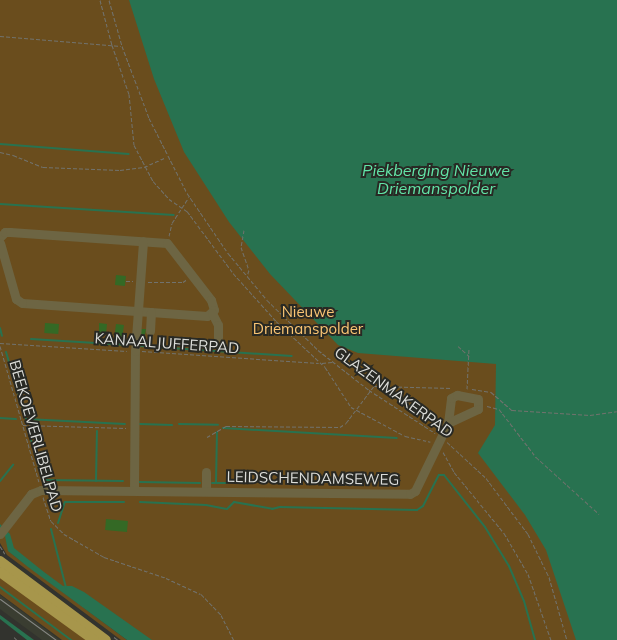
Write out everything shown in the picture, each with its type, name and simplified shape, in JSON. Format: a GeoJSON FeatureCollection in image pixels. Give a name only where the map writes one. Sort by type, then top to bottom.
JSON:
{"type":"FeatureCollection","features":[{"type":"Feature","properties":{"kind":"main road"},"geometry":{"type":"LineString","coordinates":[[0,561],[106,640]]}},
{"type":"Feature","properties":{"kind":"main road"},"geometry":{"type":"LineString","coordinates":[[0,572],[94,640]]}},
{"type":"Feature","properties":{"kind":"street"},"geometry":{"type":"LineString","coordinates":[[0,237],[5,232],[167,243],[214,304],[212,313],[218,326],[218,337]]}},
{"type":"Feature","properties":{"kind":"street"},"geometry":{"type":"LineString","coordinates":[[134,490],[135,351],[143,241]]}},
{"type":"Feature","properties":{"kind":"street"},"geometry":{"type":"LineString","coordinates":[[0,243],[18,302],[207,316],[212,313]]}},
{"type":"Feature","properties":{"kind":"street"},"geometry":{"type":"LineString","coordinates":[[150,331],[151,312]]}},
{"type":"Feature","properties":{"kind":"street"},"geometry":{"type":"LineString","coordinates":[[448,423],[480,406],[476,397],[467,392]]}},
{"type":"Feature","properties":{"kind":"street","name":"LEIDSCHENDAMSEWEG"},"geometry":{"type":"LineString","coordinates":[[41,490],[134,490],[406,495],[415,491],[448,423],[451,398],[467,392]]}},
{"type":"Feature","properties":{"kind":"street"},"geometry":{"type":"LineString","coordinates":[[206,472],[206,491]]}},
{"type":"Feature","properties":{"kind":"street"},"geometry":{"type":"LineString","coordinates":[[3,530],[31,494],[41,490]]}},
{"type":"Feature","properties":{"kind":"path"},"geometry":{"type":"LineString","coordinates":[[100,0],[112,46],[129,94],[131,137],[144,167],[161,191],[182,208],[254,298],[320,363],[355,410],[405,436],[439,441],[454,472],[504,533],[518,557],[537,594],[551,640]]}},
{"type":"Feature","properties":{"kind":"path","name":"GLAZENMAKERPAD"},"geometry":{"type":"LineString","coordinates":[[109,0],[122,46],[148,118],[190,197],[247,276],[294,327],[333,362],[486,478],[528,534],[549,577],[567,640]]}},
{"type":"Feature","properties":{"kind":"path"},"geometry":{"type":"LineString","coordinates":[[0,36],[122,46]]}},
{"type":"Feature","properties":{"kind":"path"},"geometry":{"type":"LineString","coordinates":[[0,152],[13,154],[43,167],[131,170],[144,167],[167,156]]}},
{"type":"Feature","properties":{"kind":"path"},"geometry":{"type":"LineString","coordinates":[[167,243],[172,223],[190,197]]}},
{"type":"Feature","properties":{"kind":"path"},"geometry":{"type":"LineString","coordinates":[[244,230],[241,246],[250,270],[247,276]]}},
{"type":"Feature","properties":{"kind":"path"},"geometry":{"type":"LineString","coordinates":[[140,282],[183,282],[193,275]]}},
{"type":"Feature","properties":{"kind":"path","name":"KANAALJUFFERPAD"},"geometry":{"type":"LineString","coordinates":[[0,343],[320,363],[333,362]]}},
{"type":"Feature","properties":{"kind":"path","name":"BEEKOEVERLIBELPAD"},"geometry":{"type":"LineString","coordinates":[[0,346],[51,521],[64,534],[104,557],[166,578],[201,594],[221,615],[234,640]]}},
{"type":"Feature","properties":{"kind":"path"},"geometry":{"type":"LineString","coordinates":[[458,346],[469,357]]}},
{"type":"Feature","properties":{"kind":"path"},"geometry":{"type":"LineString","coordinates":[[469,348],[467,392],[491,392],[512,410],[590,415],[617,411]]}},
{"type":"Feature","properties":{"kind":"path"},"geometry":{"type":"LineString","coordinates":[[207,438],[226,426],[340,427],[355,410],[369,390],[378,385],[459,389]]}},
{"type":"Feature","properties":{"kind":"path"},"geometry":{"type":"LineString","coordinates":[[480,406],[499,409],[536,456],[599,514]]}},
{"type":"Feature","properties":{"kind":"path"},"geometry":{"type":"LineString","coordinates":[[23,425],[134,429]]}},
{"type":"Feature","properties":{"kind":"path"},"geometry":{"type":"LineString","coordinates":[[14,637],[17,640]]}},
{"type":"Feature","properties":{"kind":"shaded area"},"geometry":{"type":"Polygon","coordinates":[[[0,595],[60,640],[42,640],[0,609],[0,595]]]}},
{"type":"Feature","properties":{"kind":"green space","name":"Nieuwe Driemanspolder"},"geometry":{"type":"Polygon","coordinates":[[[0,0],[617,0],[617,640],[137,640],[9,552],[127,640],[121,640],[7,555],[0,543],[0,0]]]}},
{"type":"Feature","properties":{"kind":"green space"},"geometry":{"type":"Polygon","coordinates":[[[0,574],[90,640],[62,640],[0,594],[0,574]]]}},
{"type":"Feature","properties":{"kind":"water","name":"Piekberging Nieuwe Driemanspolder"},"geometry":{"type":"Polygon","coordinates":[[[129,0],[617,0],[617,640],[576,640],[546,550],[525,515],[478,453],[495,425],[496,364],[358,353],[338,345],[270,274],[229,222],[184,152],[154,79],[129,0]]]}},
{"type":"Feature","properties":{"kind":"water"},"geometry":{"type":"Polygon","coordinates":[[[0,524],[10,534],[14,548],[44,572],[63,586],[72,586],[84,592],[152,640],[127,640],[28,567],[8,551],[5,536],[0,533],[0,524]]]}},
{"type":"Feature","properties":{"kind":"water"},"geometry":{"type":"Polygon","coordinates":[[[0,615],[34,640],[27,640],[0,619],[0,615]]]}},
{"type":"Feature","properties":{"kind":"building"},"geometry":{"type":"Polygon","coordinates":[[[116,275],[126,276],[125,286],[115,285],[116,275]]]}},
{"type":"Feature","properties":{"kind":"building"},"geometry":{"type":"Polygon","coordinates":[[[45,323],[59,324],[58,334],[44,333],[45,323]]]}},
{"type":"Feature","properties":{"kind":"building"},"geometry":{"type":"Polygon","coordinates":[[[99,323],[107,324],[106,334],[99,334],[99,323]]]}},
{"type":"Feature","properties":{"kind":"building"},"geometry":{"type":"Polygon","coordinates":[[[116,324],[124,325],[122,337],[115,336],[116,324]]]}},
{"type":"Feature","properties":{"kind":"building"},"geometry":{"type":"Polygon","coordinates":[[[140,329],[146,329],[145,335],[140,335],[140,329]]]}},
{"type":"Feature","properties":{"kind":"building"},"geometry":{"type":"Polygon","coordinates":[[[106,519],[128,521],[127,532],[105,530],[106,519]]]}},
{"type":"Feature","properties":{"kind":"waterway"},"geometry":{"type":"LineString","coordinates":[[0,144],[129,154]]}},
{"type":"Feature","properties":{"kind":"waterway"},"geometry":{"type":"LineString","coordinates":[[0,204],[174,215]]}},
{"type":"Feature","properties":{"kind":"waterway"},"geometry":{"type":"LineString","coordinates":[[0,328],[2,336]]}},
{"type":"Feature","properties":{"kind":"waterway"},"geometry":{"type":"LineString","coordinates":[[31,339],[128,345]]}},
{"type":"Feature","properties":{"kind":"waterway"},"geometry":{"type":"LineString","coordinates":[[141,346],[292,356]]}},
{"type":"Feature","properties":{"kind":"waterway"},"geometry":{"type":"LineString","coordinates":[[6,352],[26,419],[125,424]]}},
{"type":"Feature","properties":{"kind":"waterway"},"geometry":{"type":"LineString","coordinates":[[0,418],[16,419]]}},
{"type":"Feature","properties":{"kind":"waterway"},"geometry":{"type":"LineString","coordinates":[[140,424],[172,425]]}},
{"type":"Feature","properties":{"kind":"waterway"},"geometry":{"type":"LineString","coordinates":[[179,424],[218,425]]}},
{"type":"Feature","properties":{"kind":"waterway"},"geometry":{"type":"LineString","coordinates":[[223,428],[397,438]]}},
{"type":"Feature","properties":{"kind":"waterway"},"geometry":{"type":"LineString","coordinates":[[96,481],[97,431]]}},
{"type":"Feature","properties":{"kind":"waterway"},"geometry":{"type":"LineString","coordinates":[[216,483],[217,432]]}},
{"type":"Feature","properties":{"kind":"waterway"},"geometry":{"type":"LineString","coordinates":[[29,433],[43,480],[123,481]]}},
{"type":"Feature","properties":{"kind":"waterway"},"geometry":{"type":"LineString","coordinates":[[0,481],[13,465]]}},
{"type":"Feature","properties":{"kind":"waterway"},"geometry":{"type":"LineString","coordinates":[[140,502],[206,505],[227,509],[234,502],[272,509],[280,507],[417,510],[423,506],[439,475],[444,475],[485,527],[509,566],[524,601],[535,640]]}},
{"type":"Feature","properties":{"kind":"waterway"},"geometry":{"type":"LineString","coordinates":[[139,482],[200,483]]}},
{"type":"Feature","properties":{"kind":"waterway"},"geometry":{"type":"LineString","coordinates":[[212,483],[227,483]]}},
{"type":"Feature","properties":{"kind":"waterway"},"geometry":{"type":"LineString","coordinates":[[58,523],[65,502],[124,502]]}},
{"type":"Feature","properties":{"kind":"waterway"},"geometry":{"type":"LineString","coordinates":[[51,529],[66,588]]}},
{"type":"Feature","properties":{"kind":"waterway"},"geometry":{"type":"LineString","coordinates":[[0,587],[71,640]]}},
{"type":"Feature","properties":{"kind":"tram line"},"geometry":{"type":"LineString","coordinates":[[0,599],[56,640]]}}]}
